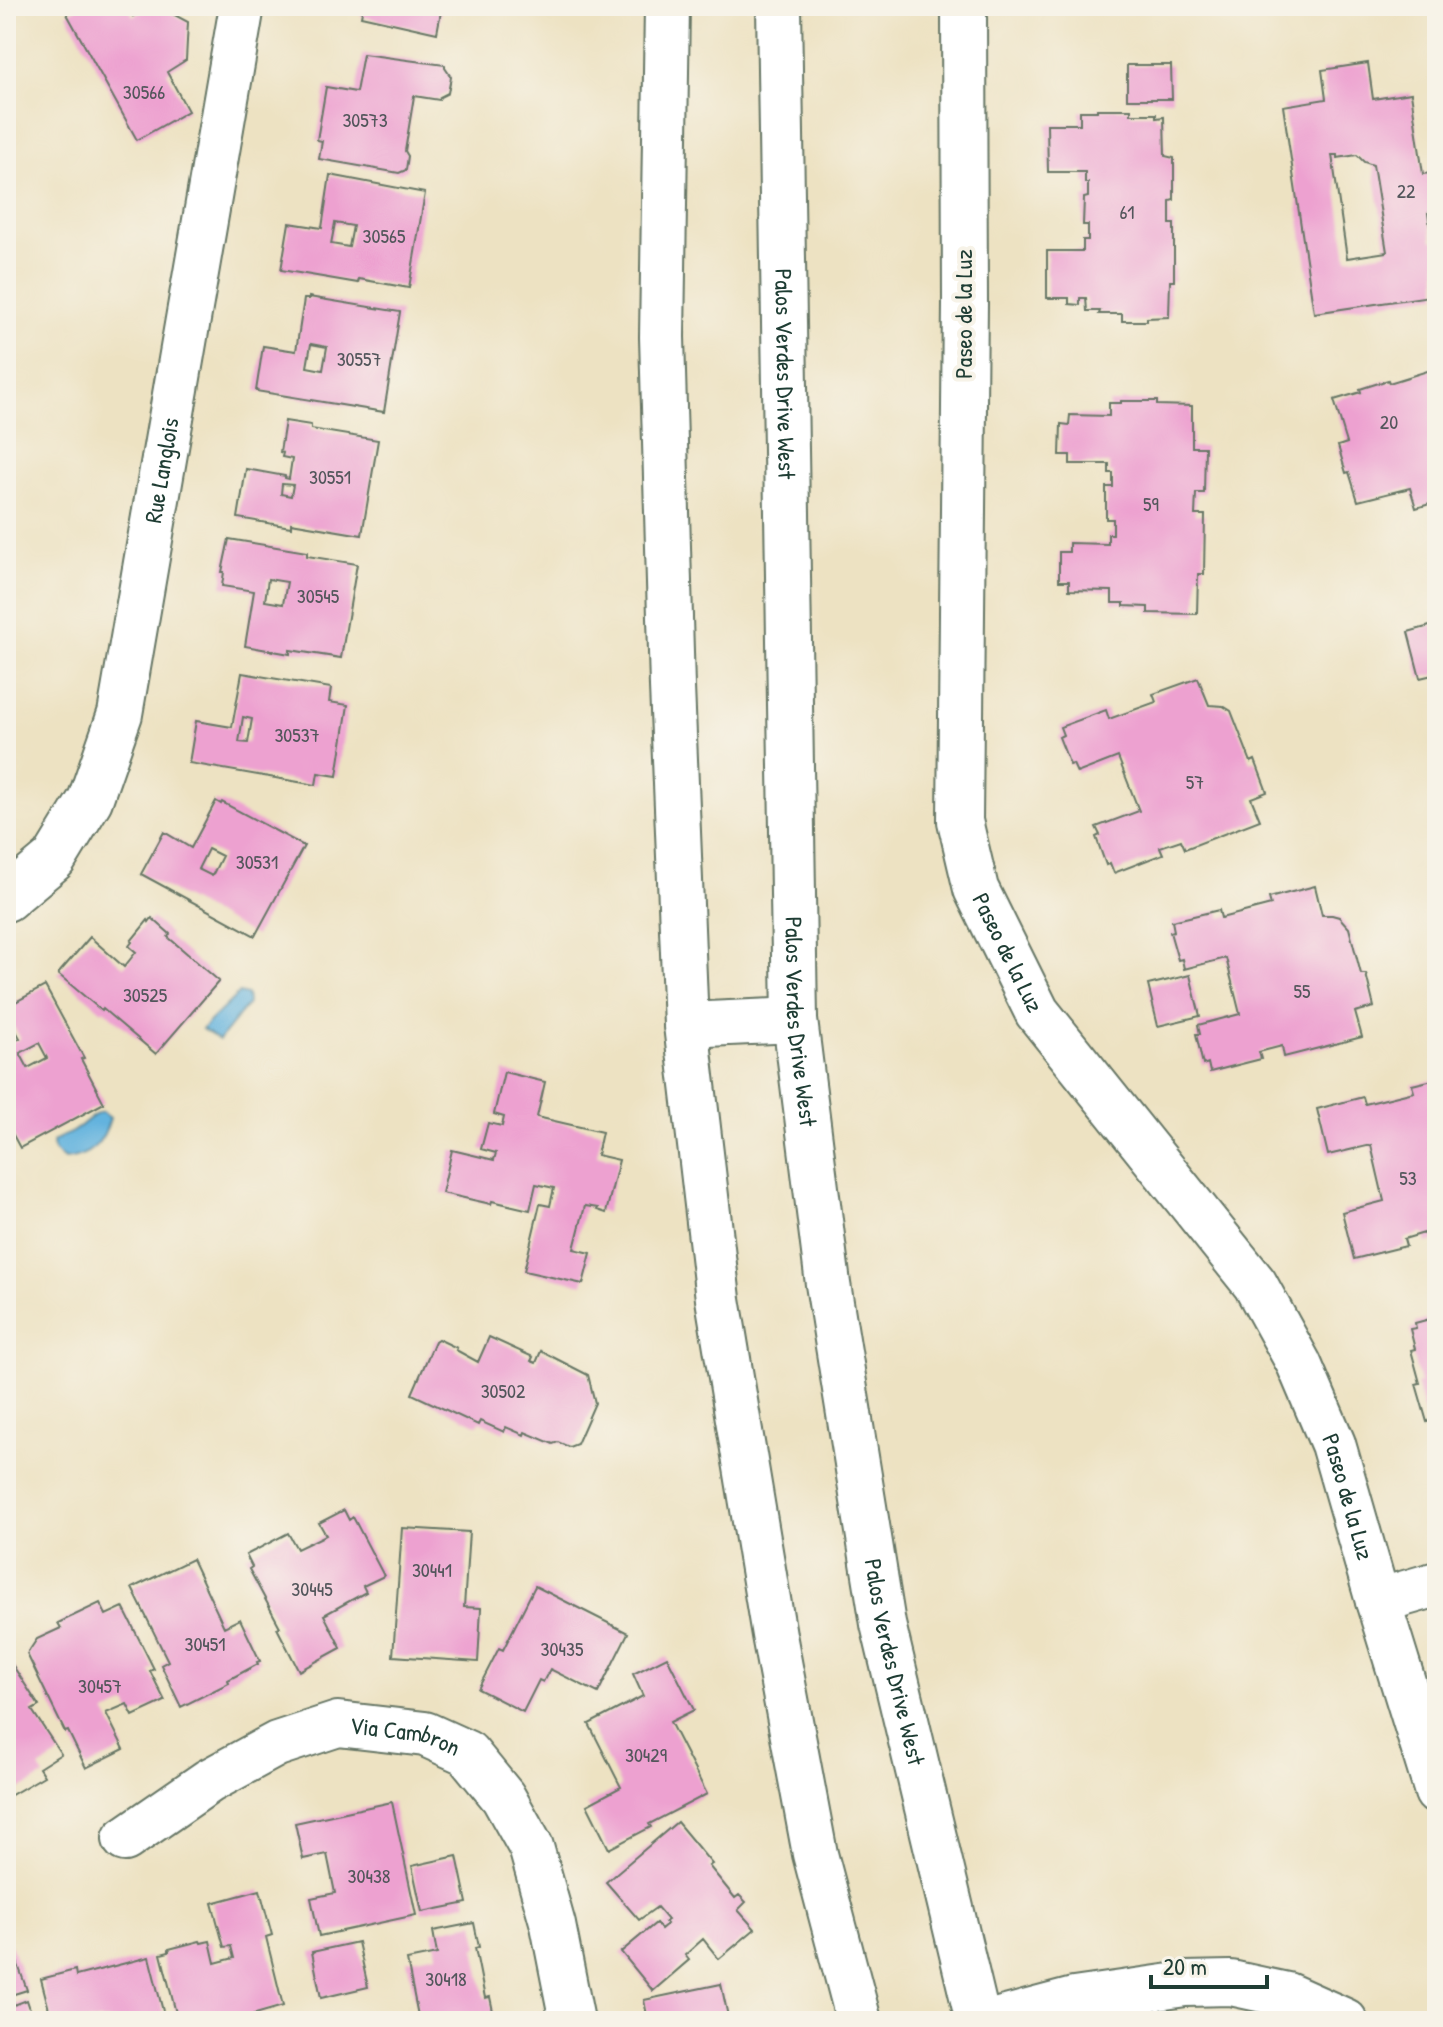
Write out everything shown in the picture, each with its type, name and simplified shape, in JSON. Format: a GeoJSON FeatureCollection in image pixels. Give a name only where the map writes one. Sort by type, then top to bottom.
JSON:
{"type":"FeatureCollection","features":[{"type":"Feature","properties":{"kind":"main road","name":"Rue Langlois"},"geometry":{"type":"LineString","coordinates":[[6,899],[54,859],[90,800],[120,714],[242,6]]}},
{"type":"Feature","properties":{"kind":"main road"},"geometry":{"type":"LineString","coordinates":[[667,6],[662,337],[671,671],[686,1025],[718,1299],[774,1635],[815,1854],[859,2021]]}},
{"type":"Feature","properties":{"kind":"main road","name":"Palos Verdes Drive West"},"geometry":{"type":"LineString","coordinates":[[779,6],[795,1020],[828,1284],[883,1624],[978,2021]]}},
{"type":"Feature","properties":{"kind":"main road","name":"Paseo de la Luz"},"geometry":{"type":"LineString","coordinates":[[964,6],[965,302],[960,821],[976,889],[1037,1012],[1255,1284],[1299,1364],[1333,1444],[1437,1792]]}},
{"type":"Feature","properties":{"kind":"main road"},"geometry":{"type":"LineString","coordinates":[[686,1025],[795,1020]]}},
{"type":"Feature","properties":{"kind":"main road"},"geometry":{"type":"LineString","coordinates":[[1378,1601],[1437,1584]]}},
{"type":"Feature","properties":{"kind":"main road","name":"Via Cambron"},"geometry":{"type":"LineString","coordinates":[[125,1839],[209,1781],[277,1744],[338,1724],[425,1734],[467,1753],[503,1797],[531,1847],[553,1925],[572,2021]]}},
{"type":"Feature","properties":{"kind":"main road"},"geometry":{"type":"LineString","coordinates":[[995,2021],[1074,2000],[1185,1984],[1231,1983],[1287,1995],[1345,2021]]}},
{"type":"Feature","properties":{"kind":"water"},"geometry":{"type":"Polygon","coordinates":[[[239,993],[247,995],[248,1004],[219,1040],[202,1029],[239,993]]]}},
{"type":"Feature","properties":{"kind":"water"},"geometry":{"type":"Polygon","coordinates":[[[102,1112],[110,1118],[104,1135],[88,1152],[64,1159],[54,1151],[53,1142],[102,1112]]]}},
{"type":"Feature","properties":{"kind":"building"},"geometry":{"type":"Polygon","coordinates":[[[80,6],[128,6],[133,16],[151,6],[158,6],[188,22],[186,60],[167,72],[188,111],[137,140],[67,14],[80,6]]]}},
{"type":"Feature","properties":{"kind":"building"},"geometry":{"type":"Polygon","coordinates":[[[363,6],[442,6],[437,33],[361,16],[363,6]]]}},
{"type":"Feature","properties":{"kind":"building"},"geometry":{"type":"Polygon","coordinates":[[[363,54],[445,65],[451,77],[448,93],[439,100],[414,96],[405,151],[408,156],[406,170],[399,173],[319,159],[322,141],[317,140],[326,87],[356,92],[363,54]]]}},
{"type":"Feature","properties":{"kind":"building"},"geometry":{"type":"Polygon","coordinates":[[[1368,63],[1373,99],[1411,93],[1423,174],[1432,173],[1437,208],[1437,212],[1428,213],[1437,255],[1437,295],[1314,313],[1283,106],[1326,99],[1322,70],[1368,63]],[[1332,155],[1347,258],[1387,252],[1373,165],[1357,155],[1337,158],[1337,155],[1332,155]]]}},
{"type":"Feature","properties":{"kind":"building"},"geometry":{"type":"Polygon","coordinates":[[[1127,65],[1171,65],[1172,99],[1127,99],[1127,65]]]}},
{"type":"Feature","properties":{"kind":"building"},"geometry":{"type":"Polygon","coordinates":[[[1131,109],[1131,114],[1164,117],[1165,156],[1174,158],[1174,200],[1170,201],[1170,224],[1174,224],[1174,281],[1170,281],[1169,317],[1122,321],[1122,314],[1087,311],[1086,298],[1080,298],[1080,305],[1069,304],[1069,298],[1047,298],[1047,251],[1083,251],[1083,240],[1088,240],[1088,225],[1083,225],[1088,183],[1085,183],[1085,172],[1048,172],[1047,124],[1080,124],[1080,111],[1131,109]]]}},
{"type":"Feature","properties":{"kind":"building"},"geometry":{"type":"Polygon","coordinates":[[[330,175],[425,193],[409,288],[281,270],[289,223],[322,228],[330,175]],[[335,223],[331,244],[349,247],[353,226],[335,223]]]}},
{"type":"Feature","properties":{"kind":"building"},"geometry":{"type":"Polygon","coordinates":[[[304,299],[400,312],[384,412],[256,391],[263,346],[296,351],[304,299]],[[311,344],[307,367],[323,370],[327,347],[311,344]]]}},
{"type":"Feature","properties":{"kind":"building"},"geometry":{"type":"Polygon","coordinates":[[[1437,368],[1437,502],[1416,508],[1410,488],[1358,501],[1338,446],[1347,443],[1334,400],[1388,380],[1389,383],[1437,368]]]}},
{"type":"Feature","properties":{"kind":"building"},"geometry":{"type":"Polygon","coordinates":[[[1157,401],[1157,405],[1192,406],[1192,447],[1205,447],[1204,493],[1196,493],[1195,515],[1205,515],[1204,574],[1198,574],[1197,614],[1148,613],[1148,607],[1112,603],[1112,591],[1069,590],[1069,581],[1059,581],[1059,552],[1069,552],[1069,543],[1108,544],[1108,534],[1113,534],[1113,519],[1106,519],[1106,487],[1113,487],[1109,464],[1070,464],[1070,455],[1060,455],[1061,424],[1069,425],[1070,415],[1109,416],[1109,403],[1157,401]]]}},
{"type":"Feature","properties":{"kind":"building"},"geometry":{"type":"Polygon","coordinates":[[[285,421],[311,425],[311,429],[378,440],[362,535],[238,518],[246,469],[289,479],[292,459],[282,457],[283,453],[280,452],[285,421]],[[282,484],[281,494],[291,496],[293,485],[282,484]]]}},
{"type":"Feature","properties":{"kind":"building"},"geometry":{"type":"Polygon","coordinates":[[[229,539],[357,564],[341,658],[245,646],[254,591],[222,586],[229,539]],[[268,579],[265,601],[283,604],[287,582],[268,579]]]}},
{"type":"Feature","properties":{"kind":"building"},"geometry":{"type":"Polygon","coordinates":[[[1437,624],[1437,674],[1420,678],[1408,632],[1437,624]]]}},
{"type":"Feature","properties":{"kind":"building"},"geometry":{"type":"Polygon","coordinates":[[[242,673],[331,688],[329,702],[348,705],[337,776],[318,773],[316,785],[189,763],[196,721],[232,727],[242,673]],[[243,717],[239,742],[248,743],[252,719],[243,717]]]}},
{"type":"Feature","properties":{"kind":"building"},"geometry":{"type":"Polygon","coordinates":[[[1198,678],[1209,705],[1223,706],[1231,711],[1251,762],[1255,760],[1267,792],[1251,798],[1260,820],[1185,849],[1181,840],[1160,847],[1163,854],[1114,873],[1110,863],[1106,865],[1096,837],[1100,835],[1096,827],[1139,811],[1118,757],[1077,773],[1073,764],[1070,765],[1059,737],[1063,735],[1060,727],[1106,710],[1109,719],[1156,702],[1153,694],[1198,678]]]}},
{"type":"Feature","properties":{"kind":"building"},"geometry":{"type":"Polygon","coordinates":[[[216,801],[304,846],[255,936],[141,874],[164,832],[191,848],[216,801]],[[208,849],[198,869],[212,876],[222,856],[208,849]]]}},
{"type":"Feature","properties":{"kind":"building"},"geometry":{"type":"Polygon","coordinates":[[[1315,886],[1322,915],[1339,917],[1349,928],[1361,974],[1366,974],[1374,1007],[1355,1012],[1362,1037],[1284,1057],[1282,1046],[1259,1052],[1261,1059],[1210,1072],[1208,1063],[1203,1065],[1196,1034],[1200,1034],[1198,1025],[1240,1014],[1226,958],[1184,969],[1182,959],[1178,960],[1170,932],[1174,931],[1172,921],[1219,910],[1221,918],[1271,905],[1269,898],[1315,886]]]}},
{"type":"Feature","properties":{"kind":"building"},"geometry":{"type":"Polygon","coordinates":[[[152,918],[170,934],[168,937],[219,981],[156,1054],[58,974],[90,937],[124,967],[136,952],[129,946],[131,941],[152,918]]]}},
{"type":"Feature","properties":{"kind":"building"},"geometry":{"type":"Polygon","coordinates":[[[1190,975],[1200,1016],[1158,1026],[1148,985],[1190,975]]]}},
{"type":"Feature","properties":{"kind":"building"},"geometry":{"type":"Polygon","coordinates":[[[45,986],[84,1058],[81,1059],[104,1103],[20,1148],[6,1122],[6,1046],[20,1038],[6,1013],[6,1007],[45,986]],[[39,1043],[20,1053],[28,1068],[47,1058],[39,1043]]]}},
{"type":"Feature","properties":{"kind":"building"},"geometry":{"type":"Polygon","coordinates":[[[504,1072],[545,1082],[537,1117],[602,1132],[597,1155],[619,1160],[606,1213],[585,1206],[574,1249],[591,1253],[583,1284],[524,1271],[540,1204],[550,1206],[554,1188],[536,1184],[530,1210],[442,1193],[452,1150],[494,1160],[496,1153],[481,1149],[488,1123],[502,1126],[504,1117],[494,1114],[504,1072]]]}},
{"type":"Feature","properties":{"kind":"building"},"geometry":{"type":"Polygon","coordinates":[[[1437,1079],[1437,1240],[1427,1243],[1424,1233],[1404,1239],[1406,1246],[1354,1259],[1342,1212],[1384,1201],[1371,1145],[1328,1155],[1317,1109],[1363,1097],[1365,1104],[1414,1092],[1412,1085],[1437,1079]]]}},
{"type":"Feature","properties":{"kind":"building"},"geometry":{"type":"Polygon","coordinates":[[[1437,1317],[1436,1440],[1431,1421],[1427,1422],[1416,1384],[1420,1383],[1411,1350],[1415,1349],[1410,1329],[1416,1328],[1415,1323],[1437,1317]]]}},
{"type":"Feature","properties":{"kind":"building"},"geometry":{"type":"Polygon","coordinates":[[[489,1337],[533,1357],[531,1361],[536,1363],[541,1351],[588,1375],[595,1403],[577,1444],[569,1447],[558,1442],[553,1444],[506,1427],[504,1432],[480,1421],[478,1425],[412,1394],[435,1341],[438,1339],[457,1348],[478,1362],[489,1337]]]}},
{"type":"Feature","properties":{"kind":"building"},"geometry":{"type":"Polygon","coordinates":[[[344,1510],[349,1520],[353,1517],[384,1576],[363,1586],[366,1592],[324,1615],[341,1648],[299,1671],[249,1569],[252,1567],[246,1555],[288,1533],[297,1549],[326,1535],[319,1523],[344,1510]]]}},
{"type":"Feature","properties":{"kind":"building"},"geometry":{"type":"Polygon","coordinates":[[[402,1528],[469,1532],[464,1607],[481,1608],[478,1662],[393,1656],[402,1528]]]}},
{"type":"Feature","properties":{"kind":"building"},"geometry":{"type":"Polygon","coordinates":[[[192,1559],[224,1627],[240,1619],[260,1661],[228,1680],[229,1683],[181,1707],[161,1665],[168,1661],[132,1588],[192,1559]]]}},
{"type":"Feature","properties":{"kind":"building"},"geometry":{"type":"Polygon","coordinates":[[[535,1586],[628,1633],[598,1693],[550,1669],[543,1682],[539,1680],[523,1712],[478,1689],[499,1648],[503,1650],[535,1586]]]}},
{"type":"Feature","properties":{"kind":"building"},"geometry":{"type":"Polygon","coordinates":[[[100,1603],[106,1615],[123,1607],[154,1669],[150,1671],[165,1701],[133,1716],[127,1704],[106,1713],[124,1749],[86,1768],[27,1654],[37,1639],[61,1628],[58,1623],[100,1603]]]}},
{"type":"Feature","properties":{"kind":"building"},"geometry":{"type":"Polygon","coordinates":[[[6,1655],[39,1706],[32,1710],[61,1754],[39,1768],[44,1776],[6,1798],[6,1655]]]}},
{"type":"Feature","properties":{"kind":"building"},"geometry":{"type":"Polygon","coordinates":[[[667,1657],[694,1710],[670,1722],[707,1794],[609,1849],[587,1805],[621,1787],[589,1724],[643,1696],[633,1674],[667,1657]]]}},
{"type":"Feature","properties":{"kind":"building"},"geometry":{"type":"Polygon","coordinates":[[[392,1802],[416,1915],[319,1936],[311,1898],[335,1893],[327,1854],[303,1859],[295,1823],[392,1802]]]}},
{"type":"Feature","properties":{"kind":"building"},"geometry":{"type":"Polygon","coordinates":[[[677,1822],[735,1898],[739,1895],[746,1902],[738,1910],[755,1929],[719,1959],[703,1939],[685,1955],[689,1960],[653,1991],[621,1952],[656,1923],[661,1929],[668,1920],[657,1907],[639,1920],[606,1882],[677,1822]]]}},
{"type":"Feature","properties":{"kind":"building"},"geometry":{"type":"Polygon","coordinates":[[[457,1856],[467,1903],[422,1912],[412,1866],[457,1856]]]}},
{"type":"Feature","properties":{"kind":"building"},"geometry":{"type":"Polygon","coordinates":[[[260,1890],[272,1935],[266,1937],[283,2006],[231,2021],[178,2021],[161,1954],[169,1952],[169,1949],[210,1941],[215,1963],[234,1958],[231,1946],[224,1947],[212,1903],[260,1890]]]}},
{"type":"Feature","properties":{"kind":"building"},"geometry":{"type":"Polygon","coordinates":[[[474,1923],[479,1947],[475,1948],[485,1998],[490,1997],[495,2021],[419,2021],[407,1960],[437,1954],[433,1931],[474,1923]]]}},
{"type":"Feature","properties":{"kind":"building"},"geometry":{"type":"Polygon","coordinates":[[[358,1942],[368,1987],[321,1998],[312,1952],[358,1942]]]}},
{"type":"Feature","properties":{"kind":"building"},"geometry":{"type":"Polygon","coordinates":[[[11,1945],[27,1990],[11,1995],[14,2005],[27,2000],[34,2021],[6,2021],[6,1947],[11,1945]]]}},
{"type":"Feature","properties":{"kind":"building"},"geometry":{"type":"Polygon","coordinates":[[[149,1957],[164,2015],[142,2021],[52,2021],[41,1979],[75,1970],[76,1976],[149,1957]]]}},
{"type":"Feature","properties":{"kind":"building"},"geometry":{"type":"Polygon","coordinates":[[[721,1984],[729,2021],[648,2021],[644,2000],[721,1984]]]}}]}
